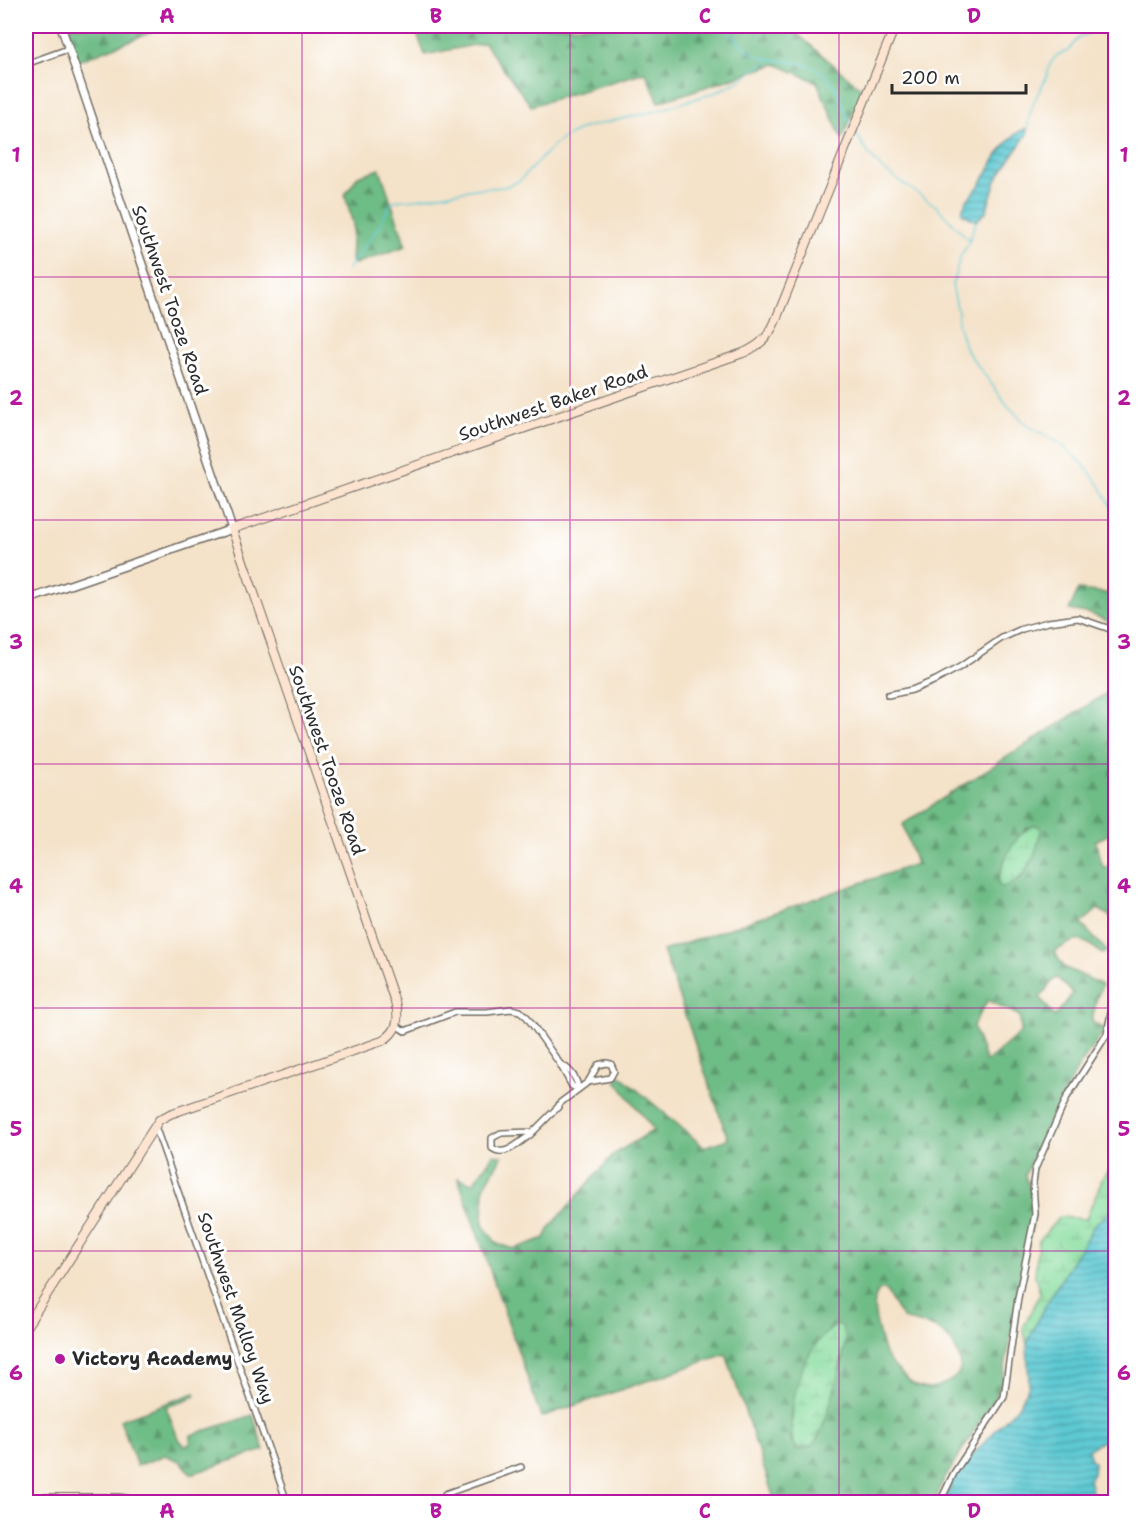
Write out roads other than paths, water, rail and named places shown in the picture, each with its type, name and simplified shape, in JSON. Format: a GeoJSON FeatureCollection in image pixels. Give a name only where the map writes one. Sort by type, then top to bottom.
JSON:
{"type":"FeatureCollection","features":[{"type":"Feature","properties":{"kind":"main road","name":"Southwest Baker Road"},"geometry":{"type":"LineString","coordinates":[[232,528],[743,353],[758,345],[769,335],[776,322],[895,26]]}},
{"type":"Feature","properties":{"kind":"main road","name":"Southwest Tooze Road"},"geometry":{"type":"LineString","coordinates":[[232,528],[395,1002],[398,1015],[397,1026]]}},
{"type":"Feature","properties":{"kind":"main road"},"geometry":{"type":"LineString","coordinates":[[26,1327],[154,1124],[170,1114],[382,1041],[392,1035],[397,1026]]}},
{"type":"Feature","properties":{"kind":"main road"},"geometry":{"type":"LineString","coordinates":[[26,1498],[119,1498],[143,1503]]}},
{"type":"Feature","properties":{"kind":"street","name":"Southwest Tooze Road"},"geometry":{"type":"LineString","coordinates":[[60,26],[232,528]]}},
{"type":"Feature","properties":{"kind":"street"},"geometry":{"type":"LineString","coordinates":[[26,64],[68,49]]}},
{"type":"Feature","properties":{"kind":"street","name":"Southwest Baker Road"},"geometry":{"type":"LineString","coordinates":[[26,600],[232,528]]}},
{"type":"Feature","properties":{"kind":"street"},"geometry":{"type":"LineString","coordinates":[[888,695],[912,690],[936,680],[1011,633],[1048,622],[1083,619],[1116,632]]}},
{"type":"Feature","properties":{"kind":"street"},"geometry":{"type":"LineString","coordinates":[[940,1503],[954,1473],[1004,1397],[1018,1298],[1035,1214],[1033,1182],[1035,1169],[1067,1097],[1107,1034],[1116,987]]}},
{"type":"Feature","properties":{"kind":"street"},"geometry":{"type":"LineString","coordinates":[[397,1026],[405,1031],[455,1012],[511,1009],[520,1011],[527,1017],[560,1064],[572,1086],[578,1089]]}},
{"type":"Feature","properties":{"kind":"street"},"geometry":{"type":"LineString","coordinates":[[533,1132],[498,1134],[491,1140],[492,1148],[497,1151],[507,1151],[533,1132],[588,1082],[598,1065],[611,1064],[614,1071],[610,1078],[588,1082]]}},
{"type":"Feature","properties":{"kind":"street","name":"Southwest Malloy Way"},"geometry":{"type":"LineString","coordinates":[[154,1124],[287,1503]]}},
{"type":"Feature","properties":{"kind":"street"},"geometry":{"type":"LineString","coordinates":[[440,1503],[445,1494],[521,1467]]}},
{"type":"Feature","properties":{"kind":"water"},"geometry":{"type":"Polygon","coordinates":[[[1027,128],[1027,134],[996,180],[986,212],[976,221],[962,213],[966,201],[979,186],[1005,145],[1027,128]]]}},
{"type":"Feature","properties":{"kind":"water"},"geometry":{"type":"Polygon","coordinates":[[[1115,1208],[1115,1427],[1107,1441],[1097,1443],[1089,1450],[1090,1459],[1094,1462],[1093,1474],[1089,1479],[1092,1502],[943,1502],[957,1472],[1020,1404],[1029,1385],[1027,1344],[1041,1313],[1095,1224],[1115,1208]]]}},
{"type":"Feature","properties":{"kind":"waterway"},"geometry":{"type":"LineString","coordinates":[[724,26],[740,43],[759,56],[808,65],[825,75],[837,92],[851,124]]}},
{"type":"Feature","properties":{"kind":"waterway"},"geometry":{"type":"LineString","coordinates":[[1028,128],[1035,99],[1047,76],[1050,64],[1057,55],[1068,51],[1079,37],[1101,26]]}},
{"type":"Feature","properties":{"kind":"waterway"},"geometry":{"type":"LineString","coordinates":[[348,269],[379,226],[392,201],[504,187],[519,181],[554,145],[569,135],[586,127],[656,111],[714,93],[739,81],[770,59]]}},
{"type":"Feature","properties":{"kind":"waterway"},"geometry":{"type":"LineString","coordinates":[[856,133],[868,153],[882,169],[936,206],[969,240]]}},
{"type":"Feature","properties":{"kind":"waterway"},"geometry":{"type":"LineString","coordinates":[[976,221],[968,244],[961,255],[952,285],[958,312],[958,324],[966,350],[1008,406],[1028,426],[1058,442],[1083,464],[1099,484],[1113,510],[1116,523]]}},
{"type":"Feature","properties":{"kind":"place","name":"Victory Academy"},"geometry":{"type":"Point","coordinates":[60,1359]}}]}
